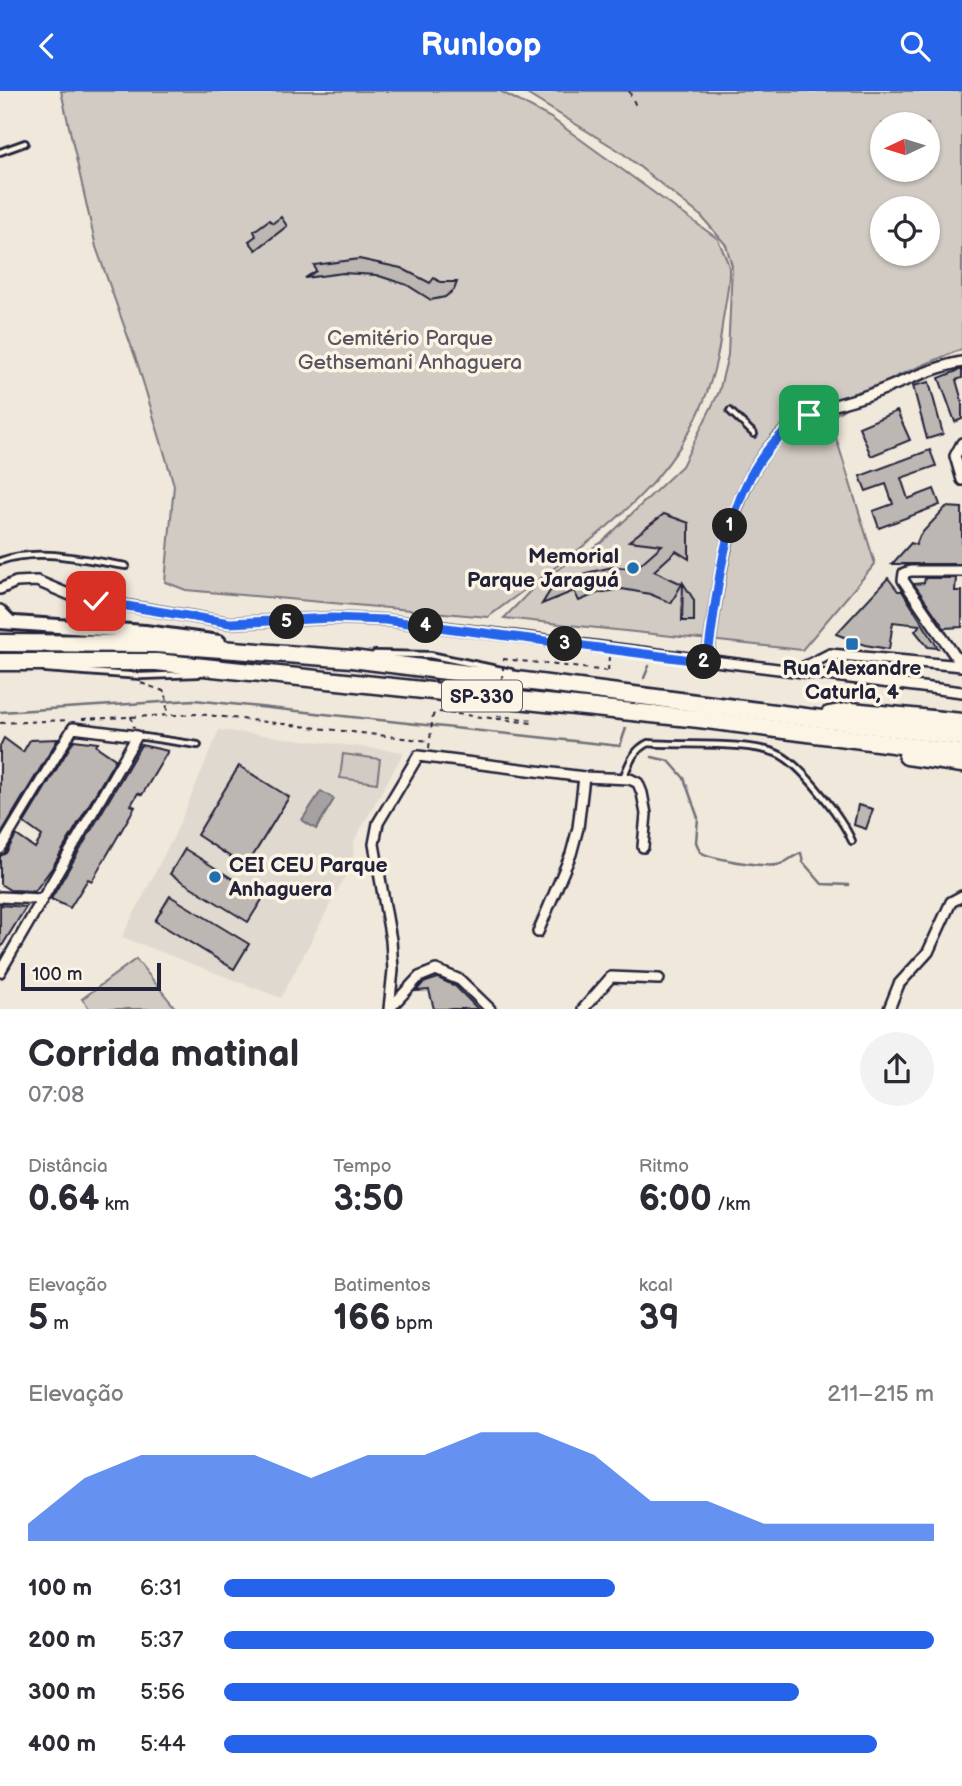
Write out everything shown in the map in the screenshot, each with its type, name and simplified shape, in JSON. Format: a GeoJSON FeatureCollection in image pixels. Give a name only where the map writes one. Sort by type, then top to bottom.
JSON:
{"type":"FeatureCollection","features":[{"type":"Feature","properties":{"kind":"highway","name":"SP-330"},"geometry":{"type":"LineString","coordinates":[[0,643],[89,641],[352,659],[562,688],[962,737]]}},
{"type":"Feature","properties":{"kind":"highway","name":"SP-330"},"geometry":{"type":"LineString","coordinates":[[0,662],[120,659],[253,671],[699,719],[962,753]]}},
{"type":"Feature","properties":{"kind":"highway"},"geometry":{"type":"LineString","coordinates":[[810,718],[851,711],[962,722]]}},
{"type":"Feature","properties":{"kind":"highway"},"geometry":{"type":"LineString","coordinates":[[869,742],[888,753],[962,764]]}},
{"type":"Feature","properties":{"kind":"main road"},"geometry":{"type":"LineString","coordinates":[[6,622],[145,632],[298,655]]}},
{"type":"Feature","properties":{"kind":"street"},"geometry":{"type":"LineString","coordinates":[[707,662],[730,526],[745,489],[777,438],[809,415],[926,372],[962,362]]}},
{"type":"Feature","properties":{"kind":"street"},"geometry":{"type":"LineString","coordinates":[[962,443],[955,456],[962,480]]}},
{"type":"Feature","properties":{"kind":"street"},"geometry":{"type":"LineString","coordinates":[[962,571],[911,571],[904,573],[903,580],[962,666]]}},
{"type":"Feature","properties":{"kind":"street"},"geometry":{"type":"LineString","coordinates":[[0,589],[16,582],[37,581],[85,599],[230,623],[332,618],[385,620],[962,692]]}},
{"type":"Feature","properties":{"kind":"street"},"geometry":{"type":"LineString","coordinates":[[0,611],[6,622]]}},
{"type":"Feature","properties":{"kind":"street"},"geometry":{"type":"LineString","coordinates":[[796,671],[830,654],[962,666]]}},
{"type":"Feature","properties":{"kind":"street"},"geometry":{"type":"LineString","coordinates":[[0,849],[73,728],[136,736],[0,972]]}},
{"type":"Feature","properties":{"kind":"street"},"geometry":{"type":"LineString","coordinates":[[390,1008],[391,940],[374,844],[378,823],[418,756],[429,755],[488,766],[583,777],[623,778],[638,783],[646,814],[643,847]]}},
{"type":"Feature","properties":{"kind":"street"},"geometry":{"type":"LineString","coordinates":[[538,932],[571,854],[578,828],[583,777]]}},
{"type":"Feature","properties":{"kind":"street"},"geometry":{"type":"LineString","coordinates":[[889,1009],[899,984],[928,952],[951,902],[962,896]]}},
{"type":"Feature","properties":{"kind":"street"},"geometry":{"type":"LineString","coordinates":[[0,897],[41,899]]}},
{"type":"Feature","properties":{"kind":"street"},"geometry":{"type":"LineString","coordinates":[[390,1008],[419,977],[436,970],[460,980],[490,1009]]}},
{"type":"Feature","properties":{"kind":"street"},"geometry":{"type":"LineString","coordinates":[[583,1009],[611,977],[659,979]]}},
{"type":"Feature","properties":{"kind":"lane"},"geometry":{"type":"LineString","coordinates":[[0,152],[25,143]]}},
{"type":"Feature","properties":{"kind":"lane"},"geometry":{"type":"LineString","coordinates":[[730,411],[754,434]]}},
{"type":"Feature","properties":{"kind":"lane"},"geometry":{"type":"LineString","coordinates":[[0,561],[15,556],[37,554],[126,566]]}},
{"type":"Feature","properties":{"kind":"lane"},"geometry":{"type":"LineString","coordinates":[[136,736],[198,745]]}},
{"type":"Feature","properties":{"kind":"lane"},"geometry":{"type":"LineString","coordinates":[[623,778],[639,747],[648,743],[771,752],[790,762],[820,793],[844,822],[852,841]]}},
{"type":"Feature","properties":{"kind":"path"},"geometry":{"type":"LineString","coordinates":[[629,91],[636,106]]}},
{"type":"Feature","properties":{"kind":"path"},"geometry":{"type":"LineString","coordinates":[[0,723],[198,714],[429,741],[431,719],[438,712],[532,723],[533,720],[498,716],[504,659],[608,671],[609,649]]}},
{"type":"Feature","properties":{"kind":"path"},"geometry":{"type":"LineString","coordinates":[[166,692],[167,714]]}},
{"type":"Feature","properties":{"kind":"shaded area"},"geometry":{"type":"Polygon","coordinates":[[[219,730],[404,752],[354,841],[353,861],[281,998],[122,937],[176,832],[219,730]]]}},
{"type":"Feature","properties":{"kind":"shaded area"},"geometry":{"type":"Polygon","coordinates":[[[321,791],[334,799],[316,829],[302,820],[321,791]]]}},
{"type":"Feature","properties":{"kind":"green space","name":"Cemitério Parque Gethsemani Anhaguera"},"geometry":{"type":"Polygon","coordinates":[[[61,91],[500,91],[551,118],[718,239],[728,265],[728,290],[712,378],[694,423],[669,462],[639,497],[568,558],[488,617],[186,590],[165,582],[174,485],[138,365],[96,247],[61,91]]]}},
{"type":"Feature","properties":{"kind":"green space"},"geometry":{"type":"Polygon","coordinates":[[[522,91],[962,91],[962,349],[897,376],[830,418],[875,564],[802,650],[504,618],[541,580],[602,542],[682,466],[719,392],[728,355],[732,266],[726,245],[701,216],[621,152],[522,91]]]}},
{"type":"Feature","properties":{"kind":"green space"},"geometry":{"type":"Polygon","coordinates":[[[343,754],[380,759],[377,783],[340,778],[343,754]]]}},
{"type":"Feature","properties":{"kind":"green space"},"geometry":{"type":"Polygon","coordinates":[[[136,959],[176,1009],[90,1009],[82,999],[136,959]]]}},
{"type":"Feature","properties":{"kind":"building"},"geometry":{"type":"Polygon","coordinates":[[[281,217],[287,226],[256,250],[249,241],[256,236],[254,231],[269,220],[273,223],[281,217]]]}},
{"type":"Feature","properties":{"kind":"building"},"geometry":{"type":"Polygon","coordinates":[[[359,259],[401,268],[430,283],[434,278],[440,282],[457,282],[454,290],[445,297],[431,300],[407,285],[376,275],[343,273],[305,278],[316,271],[314,265],[359,259]]]}},
{"type":"Feature","properties":{"kind":"building"},"geometry":{"type":"Polygon","coordinates":[[[962,369],[962,378],[956,380],[962,401],[962,419],[955,422],[939,378],[962,369]]]}},
{"type":"Feature","properties":{"kind":"building"},"geometry":{"type":"Polygon","coordinates":[[[929,382],[943,434],[927,439],[913,386],[929,382]]]}},
{"type":"Feature","properties":{"kind":"building"},"geometry":{"type":"Polygon","coordinates":[[[897,411],[910,440],[871,456],[859,427],[897,411]]]}},
{"type":"Feature","properties":{"kind":"building"},"geometry":{"type":"Polygon","coordinates":[[[930,450],[936,466],[901,478],[908,499],[934,489],[940,505],[879,528],[873,511],[893,504],[886,484],[866,491],[860,476],[930,450]]]}},
{"type":"Feature","properties":{"kind":"building"},"geometry":{"type":"Polygon","coordinates":[[[946,507],[962,508],[962,564],[892,564],[911,543],[916,545],[920,535],[946,507]]]}},
{"type":"Feature","properties":{"kind":"building","name":"Memorial Parque Jaraguá"},"geometry":{"type":"Polygon","coordinates":[[[664,514],[689,523],[689,559],[676,551],[654,571],[682,584],[671,603],[650,594],[622,589],[598,593],[579,601],[574,591],[542,604],[550,591],[586,573],[613,567],[636,568],[662,545],[629,541],[664,514]]]}},
{"type":"Feature","properties":{"kind":"building"},"geometry":{"type":"Polygon","coordinates":[[[888,578],[898,591],[902,591],[938,648],[928,647],[915,631],[920,625],[893,622],[889,649],[865,645],[836,634],[888,578]]]}},
{"type":"Feature","properties":{"kind":"building"},"geometry":{"type":"Polygon","coordinates":[[[925,578],[956,578],[955,591],[962,591],[962,627],[944,628],[914,584],[924,583],[925,578]]]}},
{"type":"Feature","properties":{"kind":"building"},"geometry":{"type":"Polygon","coordinates":[[[683,583],[694,600],[694,621],[682,621],[683,583]]]}},
{"type":"Feature","properties":{"kind":"building"},"geometry":{"type":"Polygon","coordinates":[[[4,738],[23,752],[30,740],[58,739],[0,835],[0,746],[4,738]]]}},
{"type":"Feature","properties":{"kind":"building"},"geometry":{"type":"Polygon","coordinates":[[[74,740],[98,743],[96,746],[115,759],[114,762],[52,868],[35,891],[10,890],[0,884],[0,856],[6,853],[16,835],[35,848],[42,836],[24,823],[74,740]]]}},
{"type":"Feature","properties":{"kind":"building"},"geometry":{"type":"Polygon","coordinates":[[[141,745],[168,751],[142,795],[138,793],[131,805],[135,807],[92,881],[88,879],[70,908],[51,899],[141,745]]]}},
{"type":"Feature","properties":{"kind":"building"},"geometry":{"type":"Polygon","coordinates":[[[239,766],[289,797],[246,867],[197,835],[239,766]]]}},
{"type":"Feature","properties":{"kind":"building"},"geometry":{"type":"Polygon","coordinates":[[[858,805],[873,809],[866,829],[854,825],[858,805]]]}},
{"type":"Feature","properties":{"kind":"building"},"geometry":{"type":"Polygon","coordinates":[[[185,849],[263,898],[248,922],[170,874],[185,849]]]}},
{"type":"Feature","properties":{"kind":"building"},"geometry":{"type":"Polygon","coordinates":[[[170,896],[249,944],[234,969],[155,921],[170,896]]]}},
{"type":"Feature","properties":{"kind":"building"},"geometry":{"type":"Polygon","coordinates":[[[0,905],[26,907],[0,949],[0,905]]]}},
{"type":"Feature","properties":{"kind":"building"},"geometry":{"type":"Polygon","coordinates":[[[438,978],[455,986],[478,1009],[434,1009],[429,990],[416,991],[423,983],[438,978]]]}},
{"type":"Feature","properties":{"kind":"waterway"},"geometry":{"type":"LineString","coordinates":[[644,678],[649,666]]}},
{"type":"Feature","properties":{"kind":"waterway"},"geometry":{"type":"LineString","coordinates":[[0,712],[194,700],[620,746],[626,728]]}},
{"type":"Feature","properties":{"kind":"waterway"},"geometry":{"type":"LineString","coordinates":[[652,757],[669,761],[684,778],[698,818],[696,842],[700,852],[728,860],[765,865],[781,864],[801,853],[803,862],[822,884],[849,885]]}},
{"type":"Feature","properties":{"kind":"place","name":"Memorial Parque Jaraguá"},"geometry":{"type":"Point","coordinates":[633,568]}},
{"type":"Feature","properties":{"kind":"place","name":"Rua Alexandre Caturla, 4"},"geometry":{"type":"Point","coordinates":[852,644]}},
{"type":"Feature","properties":{"kind":"place","name":"CEI CEU Parque Anhaguera"},"geometry":{"type":"Point","coordinates":[215,877]}},
{"type":"Feature","properties":{"kind":"route"},"geometry":{"type":"LineString","coordinates":[[96,601],[230,623],[332,618],[385,620],[707,662],[730,526],[745,489],[777,438],[796,421],[809,415]]}}]}
